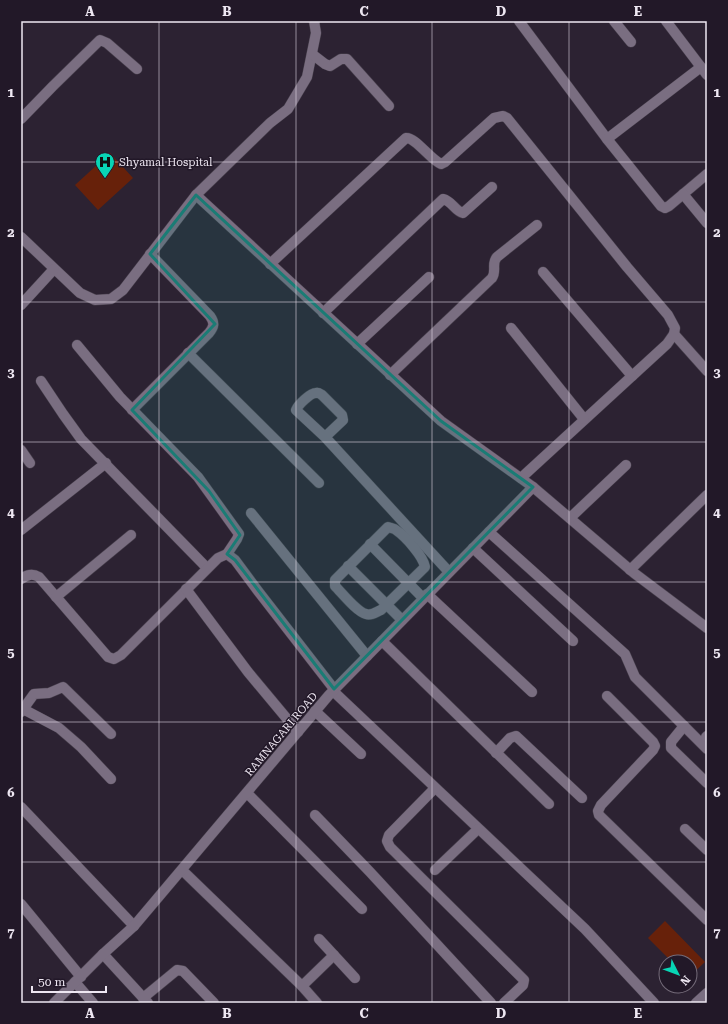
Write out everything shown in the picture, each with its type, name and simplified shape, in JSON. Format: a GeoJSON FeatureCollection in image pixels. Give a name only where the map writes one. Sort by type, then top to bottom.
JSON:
{"type":"FeatureCollection","features":[{"type":"Feature","properties":{"kind":"street"},"geometry":{"type":"LineString","coordinates":[[21,237],[80,293],[95,300],[111,299],[123,290],[196,195],[270,123],[288,109],[307,77],[316,33],[314,21]]}},
{"type":"Feature","properties":{"kind":"street"},"geometry":{"type":"LineString","coordinates":[[519,21],[607,139],[662,206],[667,207],[707,174]]}},
{"type":"Feature","properties":{"kind":"street"},"geometry":{"type":"LineString","coordinates":[[614,21],[631,42]]}},
{"type":"Feature","properties":{"kind":"street"},"geometry":{"type":"LineString","coordinates":[[607,139],[704,71],[666,21]]}},
{"type":"Feature","properties":{"kind":"street"},"geometry":{"type":"LineString","coordinates":[[21,119],[58,80],[100,40],[107,43],[137,70]]}},
{"type":"Feature","properties":{"kind":"street"},"geometry":{"type":"LineString","coordinates":[[312,54],[328,66],[333,65],[344,58],[349,61],[389,106]]}},
{"type":"Feature","properties":{"kind":"street"},"geometry":{"type":"LineString","coordinates":[[270,264],[406,138],[411,139],[435,161],[441,164],[494,118],[503,116],[511,121],[627,267],[668,315],[675,328],[674,334],[667,344],[521,478]]}},
{"type":"Feature","properties":{"kind":"street"},"geometry":{"type":"LineString","coordinates":[[323,313],[443,198],[448,200],[458,212],[463,213],[492,187]]}},
{"type":"Feature","properties":{"kind":"street"},"geometry":{"type":"LineString","coordinates":[[683,194],[707,223]]}},
{"type":"Feature","properties":{"kind":"street"},"geometry":{"type":"LineString","coordinates":[[196,195],[441,421],[533,487],[630,570],[707,628]]}},
{"type":"Feature","properties":{"kind":"street"},"geometry":{"type":"LineString","coordinates":[[390,375],[492,278],[495,272],[494,261],[497,257],[537,225]]}},
{"type":"Feature","properties":{"kind":"street"},"geometry":{"type":"LineString","coordinates":[[132,410],[213,329],[214,322],[150,254]]}},
{"type":"Feature","properties":{"kind":"street"},"geometry":{"type":"LineString","coordinates":[[21,305],[54,269]]}},
{"type":"Feature","properties":{"kind":"street"},"geometry":{"type":"LineString","coordinates":[[543,272],[632,376]]}},
{"type":"Feature","properties":{"kind":"street"},"geometry":{"type":"LineString","coordinates":[[357,344],[429,277]]}},
{"type":"Feature","properties":{"kind":"street"},"geometry":{"type":"LineString","coordinates":[[511,328],[584,419]]}},
{"type":"Feature","properties":{"kind":"street"},"geometry":{"type":"LineString","coordinates":[[674,334],[707,371]]}},
{"type":"Feature","properties":{"kind":"street"},"geometry":{"type":"LineString","coordinates":[[21,579],[29,575],[36,576],[42,580],[108,657],[114,658],[121,655],[207,568],[218,558],[227,554],[239,537],[238,532],[198,477],[120,397],[77,345]]}},
{"type":"Feature","properties":{"kind":"street"},"geometry":{"type":"LineString","coordinates":[[188,353],[319,483]]}},
{"type":"Feature","properties":{"kind":"street"},"geometry":{"type":"LineString","coordinates":[[42,381],[81,439],[207,568]]}},
{"type":"Feature","properties":{"kind":"street"},"geometry":{"type":"LineString","coordinates":[[325,438],[343,420],[342,415],[322,395],[318,392],[313,392],[299,404],[296,410],[325,438],[449,572]]}},
{"type":"Feature","properties":{"kind":"street"},"geometry":{"type":"LineString","coordinates":[[21,450],[30,463]]}},
{"type":"Feature","properties":{"kind":"street"},"geometry":{"type":"LineString","coordinates":[[21,530],[106,463]]}},
{"type":"Feature","properties":{"kind":"street"},"geometry":{"type":"LineString","coordinates":[[570,518],[626,465]]}},
{"type":"Feature","properties":{"kind":"street","name":"RAMNAGARI ROAD"},"geometry":{"type":"LineString","coordinates":[[54,1003],[103,954],[134,926],[333,690],[533,487]]}},
{"type":"Feature","properties":{"kind":"street"},"geometry":{"type":"LineString","coordinates":[[630,570],[707,495]]}},
{"type":"Feature","properties":{"kind":"street"},"geometry":{"type":"LineString","coordinates":[[251,513],[367,656]]}},
{"type":"Feature","properties":{"kind":"street"},"geometry":{"type":"LineString","coordinates":[[388,526],[396,530],[421,555],[425,567],[381,610],[367,615],[361,612],[335,586],[335,580],[370,544],[388,526]]}},
{"type":"Feature","properties":{"kind":"street"},"geometry":{"type":"LineString","coordinates":[[489,532],[625,654],[635,677],[707,749]]}},
{"type":"Feature","properties":{"kind":"street"},"geometry":{"type":"LineString","coordinates":[[56,597],[131,535]]}},
{"type":"Feature","properties":{"kind":"street"},"geometry":{"type":"LineString","coordinates":[[370,544],[408,584],[425,596],[532,692]]}},
{"type":"Feature","properties":{"kind":"street"},"geometry":{"type":"LineString","coordinates":[[474,548],[573,641]]}},
{"type":"Feature","properties":{"kind":"street"},"geometry":{"type":"LineString","coordinates":[[227,554],[235,560],[333,690],[585,929],[654,1003]]}},
{"type":"Feature","properties":{"kind":"street"},"geometry":{"type":"LineString","coordinates":[[348,566],[402,620]]}},
{"type":"Feature","properties":{"kind":"street"},"geometry":{"type":"LineString","coordinates":[[186,589],[248,672],[298,732]]}},
{"type":"Feature","properties":{"kind":"street"},"geometry":{"type":"LineString","coordinates":[[382,641],[549,804]]}},
{"type":"Feature","properties":{"kind":"street"},"geometry":{"type":"LineString","coordinates":[[111,734],[63,687],[49,693],[34,694],[22,710],[58,728],[81,747],[111,779]]}},
{"type":"Feature","properties":{"kind":"street"},"geometry":{"type":"LineString","coordinates":[[607,696],[653,742],[655,746],[653,750],[601,805],[598,811],[599,814],[707,920]]}},
{"type":"Feature","properties":{"kind":"street"},"geometry":{"type":"LineString","coordinates":[[315,711],[361,754]]}},
{"type":"Feature","properties":{"kind":"street"},"geometry":{"type":"LineString","coordinates":[[684,726],[671,742],[671,748],[707,784]]}},
{"type":"Feature","properties":{"kind":"street"},"geometry":{"type":"LineString","coordinates":[[496,753],[510,738],[516,736],[582,798]]}},
{"type":"Feature","properties":{"kind":"street"},"geometry":{"type":"LineString","coordinates":[[436,788],[390,835],[387,842],[390,847],[524,980],[523,984],[504,1003]]}},
{"type":"Feature","properties":{"kind":"street"},"geometry":{"type":"LineString","coordinates":[[247,793],[362,909]]}},
{"type":"Feature","properties":{"kind":"street"},"geometry":{"type":"LineString","coordinates":[[21,807],[134,926]]}},
{"type":"Feature","properties":{"kind":"street"},"geometry":{"type":"LineString","coordinates":[[315,815],[491,1003]]}},
{"type":"Feature","properties":{"kind":"street"},"geometry":{"type":"LineString","coordinates":[[435,870],[478,829]]}},
{"type":"Feature","properties":{"kind":"street"},"geometry":{"type":"LineString","coordinates":[[685,829],[707,850]]}},
{"type":"Feature","properties":{"kind":"street"},"geometry":{"type":"LineString","coordinates":[[182,870],[302,986],[317,1003]]}},
{"type":"Feature","properties":{"kind":"street"},"geometry":{"type":"LineString","coordinates":[[21,904],[78,979],[94,1003]]}},
{"type":"Feature","properties":{"kind":"street"},"geometry":{"type":"LineString","coordinates":[[319,939],[355,978]]}},
{"type":"Feature","properties":{"kind":"street"},"geometry":{"type":"LineString","coordinates":[[103,954],[146,1000],[177,970],[183,971],[214,1003]]}},
{"type":"Feature","properties":{"kind":"street"},"geometry":{"type":"LineString","coordinates":[[302,986],[334,955]]}},
{"type":"Feature","properties":{"kind":"street"},"geometry":{"type":"LineString","coordinates":[[696,1003],[707,993]]}},
{"type":"Feature","properties":{"kind":"highlighted area"},"geometry":{"type":"Polygon","coordinates":[[[196,195],[441,421],[533,487],[334,689],[235,560],[227,554],[240,535],[209,491],[132,410],[215,324],[150,254],[196,195]]]}},
{"type":"Feature","properties":{"kind":"building"},"geometry":{"type":"Polygon","coordinates":[[[110,153],[133,178],[98,210],[75,185],[110,153]]]}},
{"type":"Feature","properties":{"kind":"building"},"geometry":{"type":"Polygon","coordinates":[[[665,921],[697,954],[664,954],[648,938],[665,921]]]}},
{"type":"Feature","properties":{"kind":"building"},"geometry":{"type":"Polygon","coordinates":[[[698,955],[705,962],[698,969],[698,955]]]}},
{"type":"Feature","properties":{"kind":"place","name":"Shyamal Hospital"},"geometry":{"type":"Point","coordinates":[105,179]}}]}
